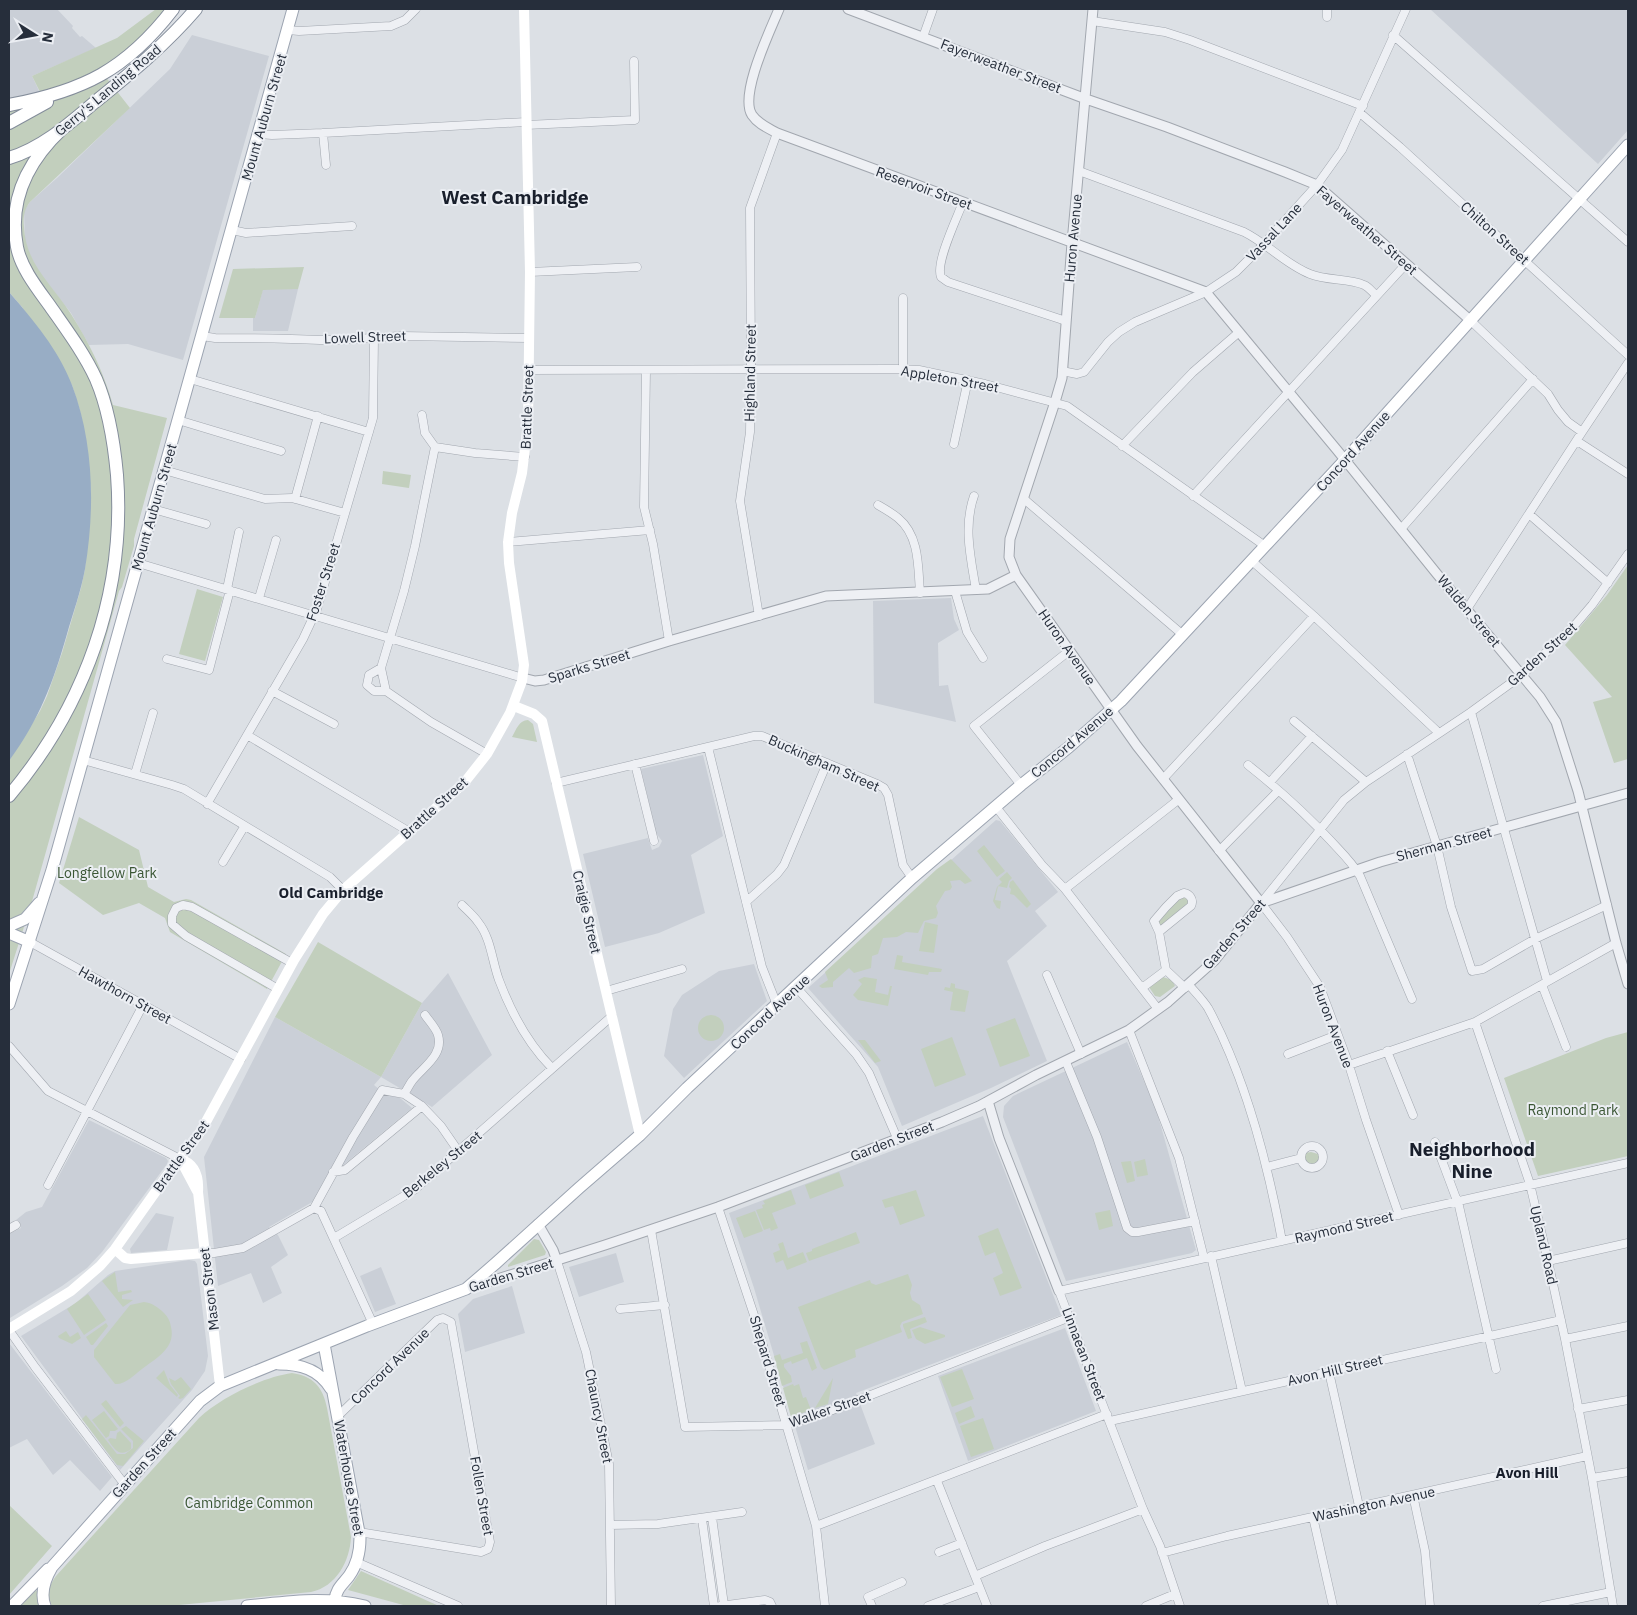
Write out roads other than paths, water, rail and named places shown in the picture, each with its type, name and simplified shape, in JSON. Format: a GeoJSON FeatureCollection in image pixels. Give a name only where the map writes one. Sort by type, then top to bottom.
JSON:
{"type":"FeatureCollection","features":[{"type":"Feature","properties":{"kind":"highway","name":"Gerry's Landing Road"},"geometry":{"type":"LineString","coordinates":[[9,105],[72,89],[97,78],[120,63],[146,40],[173,9]]}},
{"type":"Feature","properties":{"kind":"highway"},"geometry":{"type":"LineString","coordinates":[[164,44],[190,9]]}},
{"type":"Feature","properties":{"kind":"highway","name":"Gerry's Landing Road"},"geometry":{"type":"LineString","coordinates":[[9,158],[30,150],[62,129],[143,64],[196,9]]}},
{"type":"Feature","properties":{"kind":"highway"},"geometry":{"type":"LineString","coordinates":[[9,123],[72,89]]}},
{"type":"Feature","properties":{"kind":"highway"},"geometry":{"type":"LineString","coordinates":[[14,255],[15,207],[20,187],[36,158],[62,129]]}},
{"type":"Feature","properties":{"kind":"highway"},"geometry":{"type":"LineString","coordinates":[[9,226],[14,255],[79,348],[92,370],[110,424],[118,494],[113,577],[99,637],[70,707],[56,732],[38,760],[9,796]]}},
{"type":"Feature","properties":{"kind":"main road","name":"Mount Auburn Street"},"geometry":{"type":"LineString","coordinates":[[9,1004],[30,942],[83,760],[293,9]]}},
{"type":"Feature","properties":{"kind":"main road","name":"Brattle Street"},"geometry":{"type":"LineString","coordinates":[[9,1330],[71,1291],[100,1266],[115,1249],[204,1127],[278,989],[323,914],[343,890],[464,783],[487,754],[514,706],[523,678],[524,665],[509,563],[508,542],[509,528],[525,457],[529,370],[530,272],[524,9]]}},
{"type":"Feature","properties":{"kind":"main road","name":"Concord Avenue"},"geometry":{"type":"LineString","coordinates":[[466,1289],[640,1135],[687,1088],[912,878],[1121,701],[1345,460],[1628,145]]}},
{"type":"Feature","properties":{"kind":"main road","name":"Craigie Street"},"geometry":{"type":"LineString","coordinates":[[514,706],[530,711],[540,718],[640,1135]]}},
{"type":"Feature","properties":{"kind":"main road"},"geometry":{"type":"LineString","coordinates":[[9,926],[30,916],[44,895]]}},
{"type":"Feature","properties":{"kind":"main road","name":"Hawthorn Street"},"geometry":{"type":"LineString","coordinates":[[9,933],[30,942]]}},
{"type":"Feature","properties":{"kind":"main road","name":"Mason Street"},"geometry":{"type":"LineString","coordinates":[[180,1159],[189,1163],[197,1175],[220,1386]]}},
{"type":"Feature","properties":{"kind":"main road"},"geometry":{"type":"LineString","coordinates":[[115,1249],[125,1258],[131,1259],[205,1253]]}},
{"type":"Feature","properties":{"kind":"main road","name":"Garden Street"},"geometry":{"type":"LineString","coordinates":[[12,1606],[55,1563],[189,1411],[220,1386],[373,1324],[466,1289]]}},
{"type":"Feature","properties":{"kind":"main road","name":"Waterhouse Street"},"geometry":{"type":"LineString","coordinates":[[324,1344],[359,1532],[360,1547],[356,1562],[338,1589],[334,1603]]}},
{"type":"Feature","properties":{"kind":"main road"},"geometry":{"type":"LineString","coordinates":[[274,1365],[295,1365],[313,1370],[324,1379],[333,1392]]}},
{"type":"Feature","properties":{"kind":"main road","name":"Garden Street"},"geometry":{"type":"LineString","coordinates":[[45,1606],[44,1586],[48,1574],[55,1563]]}},
{"type":"Feature","properties":{"kind":"main road"},"geometry":{"type":"LineString","coordinates":[[247,1606],[318,1599],[334,1603],[365,1606]]}},
{"type":"Feature","properties":{"kind":"street"},"geometry":{"type":"LineString","coordinates":[[288,30],[391,26],[405,20],[416,9]]}},
{"type":"Feature","properties":{"kind":"street","name":"Reservoir Street"},"geometry":{"type":"LineString","coordinates":[[779,9],[750,86],[748,103],[752,114],[760,124],[777,133],[1206,292]]}},
{"type":"Feature","properties":{"kind":"street","name":"Fayerweather Street"},"geometry":{"type":"LineString","coordinates":[[848,9],[1086,99],[1167,127],[1317,185],[1470,320],[1533,379],[1548,394],[1568,422],[1582,432]]}},
{"type":"Feature","properties":{"kind":"street"},"geometry":{"type":"LineString","coordinates":[[923,37],[933,9]]}},
{"type":"Feature","properties":{"kind":"street","name":"Huron Avenue"},"geometry":{"type":"LineString","coordinates":[[1093,9],[1062,371],[1055,402],[1009,545],[1011,563],[1016,575],[1110,710],[1178,800],[1287,937],[1320,987],[1349,1066],[1399,1215]]}},
{"type":"Feature","properties":{"kind":"street","name":"Vassal Lane"},"geometry":{"type":"LineString","coordinates":[[1062,371],[1077,374],[1083,372],[1119,332],[1135,322],[1206,292],[1236,272],[1264,243],[1317,185],[1342,150],[1406,9]]}},
{"type":"Feature","properties":{"kind":"street","name":"Chilton Street"},"geometry":{"type":"LineString","coordinates":[[1092,21],[1173,35],[1361,109],[1400,147],[1628,355]]}},
{"type":"Feature","properties":{"kind":"street"},"geometry":{"type":"LineString","coordinates":[[1393,35],[1432,67],[1478,111],[1628,242]]}},
{"type":"Feature","properties":{"kind":"street"},"geometry":{"type":"LineString","coordinates":[[259,134],[272,136],[526,123],[635,120],[634,60]]}},
{"type":"Feature","properties":{"kind":"street"},"geometry":{"type":"LineString","coordinates":[[322,133],[326,165]]}},
{"type":"Feature","properties":{"kind":"street","name":"Highland Street"},"geometry":{"type":"LineString","coordinates":[[759,616],[740,501],[750,432],[750,208],[777,133]]}},
{"type":"Feature","properties":{"kind":"street"},"geometry":{"type":"LineString","coordinates":[[1079,170],[1244,232],[1264,243],[1283,259],[1310,274],[1333,280],[1356,282],[1366,286],[1376,295]]}},
{"type":"Feature","properties":{"kind":"street"},"geometry":{"type":"LineString","coordinates":[[962,202],[941,259],[939,271],[941,277],[948,282],[1066,321]]}},
{"type":"Feature","properties":{"kind":"street"},"geometry":{"type":"LineString","coordinates":[[232,230],[246,233],[352,226]]}},
{"type":"Feature","properties":{"kind":"street"},"geometry":{"type":"LineString","coordinates":[[1193,496],[1406,264]]}},
{"type":"Feature","properties":{"kind":"street"},"geometry":{"type":"LineString","coordinates":[[530,272],[637,267]]}},
{"type":"Feature","properties":{"kind":"street","name":"Walden Street"},"geometry":{"type":"LineString","coordinates":[[1206,292],[1540,697],[1556,722],[1581,805],[1628,984]]}},
{"type":"Feature","properties":{"kind":"street"},"geometry":{"type":"LineString","coordinates":[[903,298],[903,369]]}},
{"type":"Feature","properties":{"kind":"street"},"geometry":{"type":"LineString","coordinates":[[1122,446],[1193,372],[1238,333]]}},
{"type":"Feature","properties":{"kind":"street","name":"Lowell Street"},"geometry":{"type":"LineString","coordinates":[[202,336],[215,338],[304,338],[320,340],[402,336],[529,338]]}},
{"type":"Feature","properties":{"kind":"street","name":"Foster Street"},"geometry":{"type":"LineString","coordinates":[[208,804],[303,639],[314,616],[346,513],[374,411],[374,338]]}},
{"type":"Feature","properties":{"kind":"street"},"geometry":{"type":"LineString","coordinates":[[1467,609],[1628,363]]}},
{"type":"Feature","properties":{"kind":"street","name":"Appleton Street"},"geometry":{"type":"LineString","coordinates":[[529,370],[903,369],[919,370],[968,380],[1055,402],[1070,408],[1265,546]]}},
{"type":"Feature","properties":{"kind":"street"},"geometry":{"type":"LineString","coordinates":[[646,370],[644,507],[650,530],[669,641]]}},
{"type":"Feature","properties":{"kind":"street"},"geometry":{"type":"LineString","coordinates":[[190,379],[369,432]]}},
{"type":"Feature","properties":{"kind":"street"},"geometry":{"type":"LineString","coordinates":[[1401,529],[1533,379]]}},
{"type":"Feature","properties":{"kind":"street"},"geometry":{"type":"LineString","coordinates":[[954,444],[968,380]]}},
{"type":"Feature","properties":{"kind":"street"},"geometry":{"type":"LineString","coordinates":[[386,691],[381,668],[415,546],[434,447],[425,433],[422,415]]}},
{"type":"Feature","properties":{"kind":"street"},"geometry":{"type":"LineString","coordinates":[[295,499],[318,416]]}},
{"type":"Feature","properties":{"kind":"street"},"geometry":{"type":"LineString","coordinates":[[178,420],[281,451]]}},
{"type":"Feature","properties":{"kind":"street"},"geometry":{"type":"LineString","coordinates":[[1577,441],[1628,474]]}},
{"type":"Feature","properties":{"kind":"street"},"geometry":{"type":"LineString","coordinates":[[434,447],[525,457]]}},
{"type":"Feature","properties":{"kind":"street"},"geometry":{"type":"LineString","coordinates":[[164,470],[265,499],[295,499],[346,513]]}},
{"type":"Feature","properties":{"kind":"street"},"geometry":{"type":"LineString","coordinates":[[974,496],[967,525],[976,590]]}},
{"type":"Feature","properties":{"kind":"street"},"geometry":{"type":"LineString","coordinates":[[1024,499],[1183,634]]}},
{"type":"Feature","properties":{"kind":"street"},"geometry":{"type":"LineString","coordinates":[[878,504],[900,518],[914,540],[920,593]]}},
{"type":"Feature","properties":{"kind":"street"},"geometry":{"type":"LineString","coordinates":[[153,509],[206,524]]}},
{"type":"Feature","properties":{"kind":"street"},"geometry":{"type":"LineString","coordinates":[[1529,514],[1608,583]]}},
{"type":"Feature","properties":{"kind":"street"},"geometry":{"type":"LineString","coordinates":[[508,542],[650,530]]}},
{"type":"Feature","properties":{"kind":"street"},"geometry":{"type":"LineString","coordinates":[[167,659],[209,670],[229,589],[239,532]]}},
{"type":"Feature","properties":{"kind":"street"},"geometry":{"type":"LineString","coordinates":[[259,598],[276,540]]}},
{"type":"Feature","properties":{"kind":"street","name":"Garden Street"},"geometry":{"type":"LineString","coordinates":[[466,1289],[557,1261],[718,1207],[942,1122],[1129,1030],[1187,986],[1232,941],[1319,829],[1344,800],[1366,782],[1471,712],[1522,675],[1574,626],[1592,605],[1628,554]]}},
{"type":"Feature","properties":{"kind":"street"},"geometry":{"type":"LineString","coordinates":[[1252,561],[1439,733]]}},
{"type":"Feature","properties":{"kind":"street","name":"Sparks Street"},"geometry":{"type":"LineString","coordinates":[[138,563],[535,681],[544,680],[669,641],[826,596],[976,590],[994,587],[1016,575]]}},
{"type":"Feature","properties":{"kind":"street"},"geometry":{"type":"LineString","coordinates":[[955,591],[967,632],[983,658]]}},
{"type":"Feature","properties":{"kind":"street"},"geometry":{"type":"LineString","coordinates":[[1163,779],[1314,616]]}},
{"type":"Feature","properties":{"kind":"street"},"geometry":{"type":"LineString","coordinates":[[1021,786],[974,726],[1069,651]]}},
{"type":"Feature","properties":{"kind":"street"},"geometry":{"type":"LineString","coordinates":[[381,668],[369,675],[367,685],[374,691],[386,691],[431,722],[487,754]]}},
{"type":"Feature","properties":{"kind":"street"},"geometry":{"type":"LineString","coordinates":[[272,691],[334,724]]}},
{"type":"Feature","properties":{"kind":"street"},"geometry":{"type":"LineString","coordinates":[[135,774],[153,712]]}},
{"type":"Feature","properties":{"kind":"street"},"geometry":{"type":"LineString","coordinates":[[1471,712],[1545,983],[1566,1047]]}},
{"type":"Feature","properties":{"kind":"street"},"geometry":{"type":"LineString","coordinates":[[1294,721],[1366,782]]}},
{"type":"Feature","properties":{"kind":"street"},"geometry":{"type":"LineString","coordinates":[[247,735],[408,831]]}},
{"type":"Feature","properties":{"kind":"street","name":"Buckingham Street"},"geometry":{"type":"LineString","coordinates":[[556,783],[754,736],[762,736],[884,788],[888,796],[903,865],[912,878]]}},
{"type":"Feature","properties":{"kind":"street"},"geometry":{"type":"LineString","coordinates":[[1270,782],[1312,736]]}},
{"type":"Feature","properties":{"kind":"street"},"geometry":{"type":"LineString","coordinates":[[708,747],[762,966],[777,1005]]}},
{"type":"Feature","properties":{"kind":"street"},"geometry":{"type":"LineString","coordinates":[[1407,754],[1437,846],[1451,907],[1472,971],[1483,969],[1534,938],[1607,904]]}},
{"type":"Feature","properties":{"kind":"street"},"geometry":{"type":"LineString","coordinates":[[83,760],[176,786],[330,876],[343,890]]}},
{"type":"Feature","properties":{"kind":"street"},"geometry":{"type":"LineString","coordinates":[[746,902],[777,874],[784,865],[827,763]]}},
{"type":"Feature","properties":{"kind":"street"},"geometry":{"type":"LineString","coordinates":[[635,764],[654,841]]}},
{"type":"Feature","properties":{"kind":"street"},"geometry":{"type":"LineString","coordinates":[[1248,765],[1270,782],[1319,829],[1356,870],[1412,999]]}},
{"type":"Feature","properties":{"kind":"street"},"geometry":{"type":"LineString","coordinates":[[1219,851],[1278,791]]}},
{"type":"Feature","properties":{"kind":"street","name":"Sherman Street"},"geometry":{"type":"LineString","coordinates":[[1261,903],[1356,870],[1628,792]]}},
{"type":"Feature","properties":{"kind":"street"},"geometry":{"type":"LineString","coordinates":[[1065,889],[1178,800]]}},
{"type":"Feature","properties":{"kind":"street"},"geometry":{"type":"LineString","coordinates":[[996,807],[1042,865],[1065,889],[1158,1008]]}},
{"type":"Feature","properties":{"kind":"street"},"geometry":{"type":"LineString","coordinates":[[223,862],[244,827]]}},
{"type":"Feature","properties":{"kind":"street"},"geometry":{"type":"LineString","coordinates":[[1159,932],[1191,906],[1190,896],[1184,893],[1178,896],[1155,919],[1154,923],[1159,932],[1166,970],[1187,986],[1207,1006],[1225,1044],[1267,1167],[1282,1241]]}},
{"type":"Feature","properties":{"kind":"street"},"geometry":{"type":"LineString","coordinates":[[278,989],[186,936],[172,924],[172,916],[176,908],[183,905],[192,907],[292,964]]}},
{"type":"Feature","properties":{"kind":"street"},"geometry":{"type":"LineString","coordinates":[[462,905],[483,929],[499,978],[524,1033],[552,1068]]}},
{"type":"Feature","properties":{"kind":"street","name":"Hawthorn Street"},"geometry":{"type":"LineString","coordinates":[[30,942],[241,1059]]}},
{"type":"Feature","properties":{"kind":"street"},"geometry":{"type":"LineString","coordinates":[[1349,1066],[1387,1051],[1420,1042],[1475,1022],[1616,943]]}},
{"type":"Feature","properties":{"kind":"street"},"geometry":{"type":"LineString","coordinates":[[606,991],[682,969]]}},
{"type":"Feature","properties":{"kind":"street"},"geometry":{"type":"LineString","coordinates":[[1142,988],[1166,970]]}},
{"type":"Feature","properties":{"kind":"street"},"geometry":{"type":"LineString","coordinates":[[1047,975],[1081,1054]]}},
{"type":"Feature","properties":{"kind":"street"},"geometry":{"type":"LineString","coordinates":[[796,988],[856,1054],[870,1073],[897,1138]]}},
{"type":"Feature","properties":{"kind":"street"},"geometry":{"type":"LineString","coordinates":[[48,1186],[143,1005]]}},
{"type":"Feature","properties":{"kind":"street"},"geometry":{"type":"LineString","coordinates":[[404,1094],[412,1080],[433,1059],[437,1050],[439,1040],[437,1033],[425,1015]]}},
{"type":"Feature","properties":{"kind":"street","name":"Berkeley Street"},"geometry":{"type":"LineString","coordinates":[[334,1238],[414,1190],[612,1016]]}},
{"type":"Feature","properties":{"kind":"street","name":"Upland Road"},"geometry":{"type":"LineString","coordinates":[[1475,1022],[1530,1184],[1565,1339],[1592,1478],[1613,1606]]}},
{"type":"Feature","properties":{"kind":"street"},"geometry":{"type":"LineString","coordinates":[[1129,1030],[1179,1158],[1195,1221],[1208,1257],[1242,1391]]}},
{"type":"Feature","properties":{"kind":"street"},"geometry":{"type":"LineString","coordinates":[[1288,1054],[1337,1035]]}},
{"type":"Feature","properties":{"kind":"street"},"geometry":{"type":"LineString","coordinates":[[9,1046],[46,1089],[180,1159]]}},
{"type":"Feature","properties":{"kind":"street"},"geometry":{"type":"LineString","coordinates":[[1387,1051],[1413,1115]]}},
{"type":"Feature","properties":{"kind":"street"},"geometry":{"type":"LineString","coordinates":[[1066,1062],[1098,1137],[1127,1228],[1132,1232],[1138,1232],[1195,1221]]}},
{"type":"Feature","properties":{"kind":"street"},"geometry":{"type":"LineString","coordinates":[[205,1253],[243,1248],[314,1208],[333,1172],[382,1090],[404,1094],[423,1107],[441,1126],[459,1152]]}},
{"type":"Feature","properties":{"kind":"street","name":"Linnaean Street"},"geometry":{"type":"LineString","coordinates":[[988,1101],[998,1138],[1162,1553],[1180,1606]]}},
{"type":"Feature","properties":{"kind":"street"},"geometry":{"type":"LineString","coordinates":[[333,1172],[345,1170],[423,1107]]}},
{"type":"Feature","properties":{"kind":"street"},"geometry":{"type":"LineString","coordinates":[[1435,1142],[1457,1201],[1496,1369]]}},
{"type":"Feature","properties":{"kind":"street"},"geometry":{"type":"LineString","coordinates":[[1267,1167],[1301,1158]]}},
{"type":"Feature","properties":{"kind":"street","name":"Raymond Street"},"geometry":{"type":"LineString","coordinates":[[1059,1290],[1628,1163]]}},
{"type":"Feature","properties":{"kind":"street","name":"Shepard Street"},"geometry":{"type":"LineString","coordinates":[[718,1207],[754,1315],[816,1526],[825,1606]]}},
{"type":"Feature","properties":{"kind":"street"},"geometry":{"type":"LineString","coordinates":[[314,1208],[321,1211],[373,1324]]}},
{"type":"Feature","properties":{"kind":"street"},"geometry":{"type":"LineString","coordinates":[[538,1224],[557,1261]]}},
{"type":"Feature","properties":{"kind":"street","name":"Walker Street"},"geometry":{"type":"LineString","coordinates":[[651,1230],[685,1427],[787,1425],[830,1411],[1070,1317]]}},
{"type":"Feature","properties":{"kind":"street"},"geometry":{"type":"LineString","coordinates":[[1548,1261],[1628,1243]]}},
{"type":"Feature","properties":{"kind":"street","name":"Chauncy Street"},"geometry":{"type":"LineString","coordinates":[[557,1261],[586,1352],[609,1464],[610,1606]]}},
{"type":"Feature","properties":{"kind":"street"},"geometry":{"type":"LineString","coordinates":[[620,1309],[665,1305]]}},
{"type":"Feature","properties":{"kind":"street","name":"Concord Avenue"},"geometry":{"type":"LineString","coordinates":[[338,1416],[437,1320],[443,1318]]}},
{"type":"Feature","properties":{"kind":"street","name":"Follen Street"},"geometry":{"type":"LineString","coordinates":[[359,1532],[481,1552],[485,1551],[489,1546],[452,1325],[443,1318]]}},
{"type":"Feature","properties":{"kind":"street","name":"Avon Hill Street"},"geometry":{"type":"LineString","coordinates":[[816,1526],[1109,1418],[1242,1391],[1561,1320]]}},
{"type":"Feature","properties":{"kind":"street"},"geometry":{"type":"LineString","coordinates":[[1565,1339],[1628,1326]]}},
{"type":"Feature","properties":{"kind":"street"},"geometry":{"type":"LineString","coordinates":[[9,1330],[34,1367],[125,1485]]}},
{"type":"Feature","properties":{"kind":"street"},"geometry":{"type":"LineString","coordinates":[[1329,1372],[1360,1506]]}},
{"type":"Feature","properties":{"kind":"street"},"geometry":{"type":"LineString","coordinates":[[1578,1409],[1628,1400]]}},
{"type":"Feature","properties":{"kind":"street","name":"Washington Avenue"},"geometry":{"type":"LineString","coordinates":[[1162,1553],[1360,1506],[1587,1456]]}},
{"type":"Feature","properties":{"kind":"street"},"geometry":{"type":"LineString","coordinates":[[1592,1478],[1628,1472]]}},
{"type":"Feature","properties":{"kind":"street"},"geometry":{"type":"LineString","coordinates":[[937,1481],[987,1606]]}},
{"type":"Feature","properties":{"kind":"street"},"geometry":{"type":"LineString","coordinates":[[1413,1495],[1425,1551],[1430,1606]]}},
{"type":"Feature","properties":{"kind":"street"},"geometry":{"type":"LineString","coordinates":[[975,1576],[1045,1546],[1143,1509]]}},
{"type":"Feature","properties":{"kind":"street"},"geometry":{"type":"LineString","coordinates":[[610,1525],[658,1524],[742,1512]]}},
{"type":"Feature","properties":{"kind":"street"},"geometry":{"type":"LineString","coordinates":[[712,1517],[722,1606],[765,1600],[770,1602],[772,1606]]}},
{"type":"Feature","properties":{"kind":"street"},"geometry":{"type":"LineString","coordinates":[[1313,1517],[1333,1606]]}},
{"type":"Feature","properties":{"kind":"street"},"geometry":{"type":"LineString","coordinates":[[702,1519],[714,1606]]}},
{"type":"Feature","properties":{"kind":"street"},"geometry":{"type":"LineString","coordinates":[[939,1552],[962,1543]]}},
{"type":"Feature","properties":{"kind":"street"},"geometry":{"type":"LineString","coordinates":[[356,1562],[458,1606]]}},
{"type":"Feature","properties":{"kind":"street"},"geometry":{"type":"LineString","coordinates":[[872,1606],[868,1597],[902,1582]]}},
{"type":"Feature","properties":{"kind":"street"},"geometry":{"type":"LineString","coordinates":[[928,1606],[979,1587]]}},
{"type":"Feature","properties":{"kind":"street"},"geometry":{"type":"LineString","coordinates":[[1543,1606],[1611,1592]]}},
{"type":"Feature","properties":{"kind":"street"},"geometry":{"type":"LineString","coordinates":[[1146,1606],[1175,1594]]}},
{"type":"Feature","properties":{"kind":"water"},"geometry":{"type":"Polygon","coordinates":[[[9,292],[53,347],[72,385],[85,430],[91,500],[85,569],[62,652],[37,716],[9,761],[9,292]]]}},
{"type":"Feature","properties":{"kind":"district","name":"West Cambridge"},"geometry":{"type":"Point","coordinates":[515,197]}},
{"type":"Feature","properties":{"kind":"district","name":"Old Cambridge"},"geometry":{"type":"Point","coordinates":[331,892]}},
{"type":"Feature","properties":{"kind":"district","name":"Neighborhood Nine"},"geometry":{"type":"Point","coordinates":[1472,1160]}},
{"type":"Feature","properties":{"kind":"district","name":"Avon Hill"},"geometry":{"type":"Point","coordinates":[1527,1472]}},
{"type":"Feature","properties":{"kind":"park label","name":"Longfellow Park"},"geometry":{"type":"Point","coordinates":[107,873]}},
{"type":"Feature","properties":{"kind":"park label","name":"Raymond Park"},"geometry":{"type":"Point","coordinates":[1573,1110]}},
{"type":"Feature","properties":{"kind":"park label","name":"Cambridge Common"},"geometry":{"type":"Point","coordinates":[249,1503]}}]}
